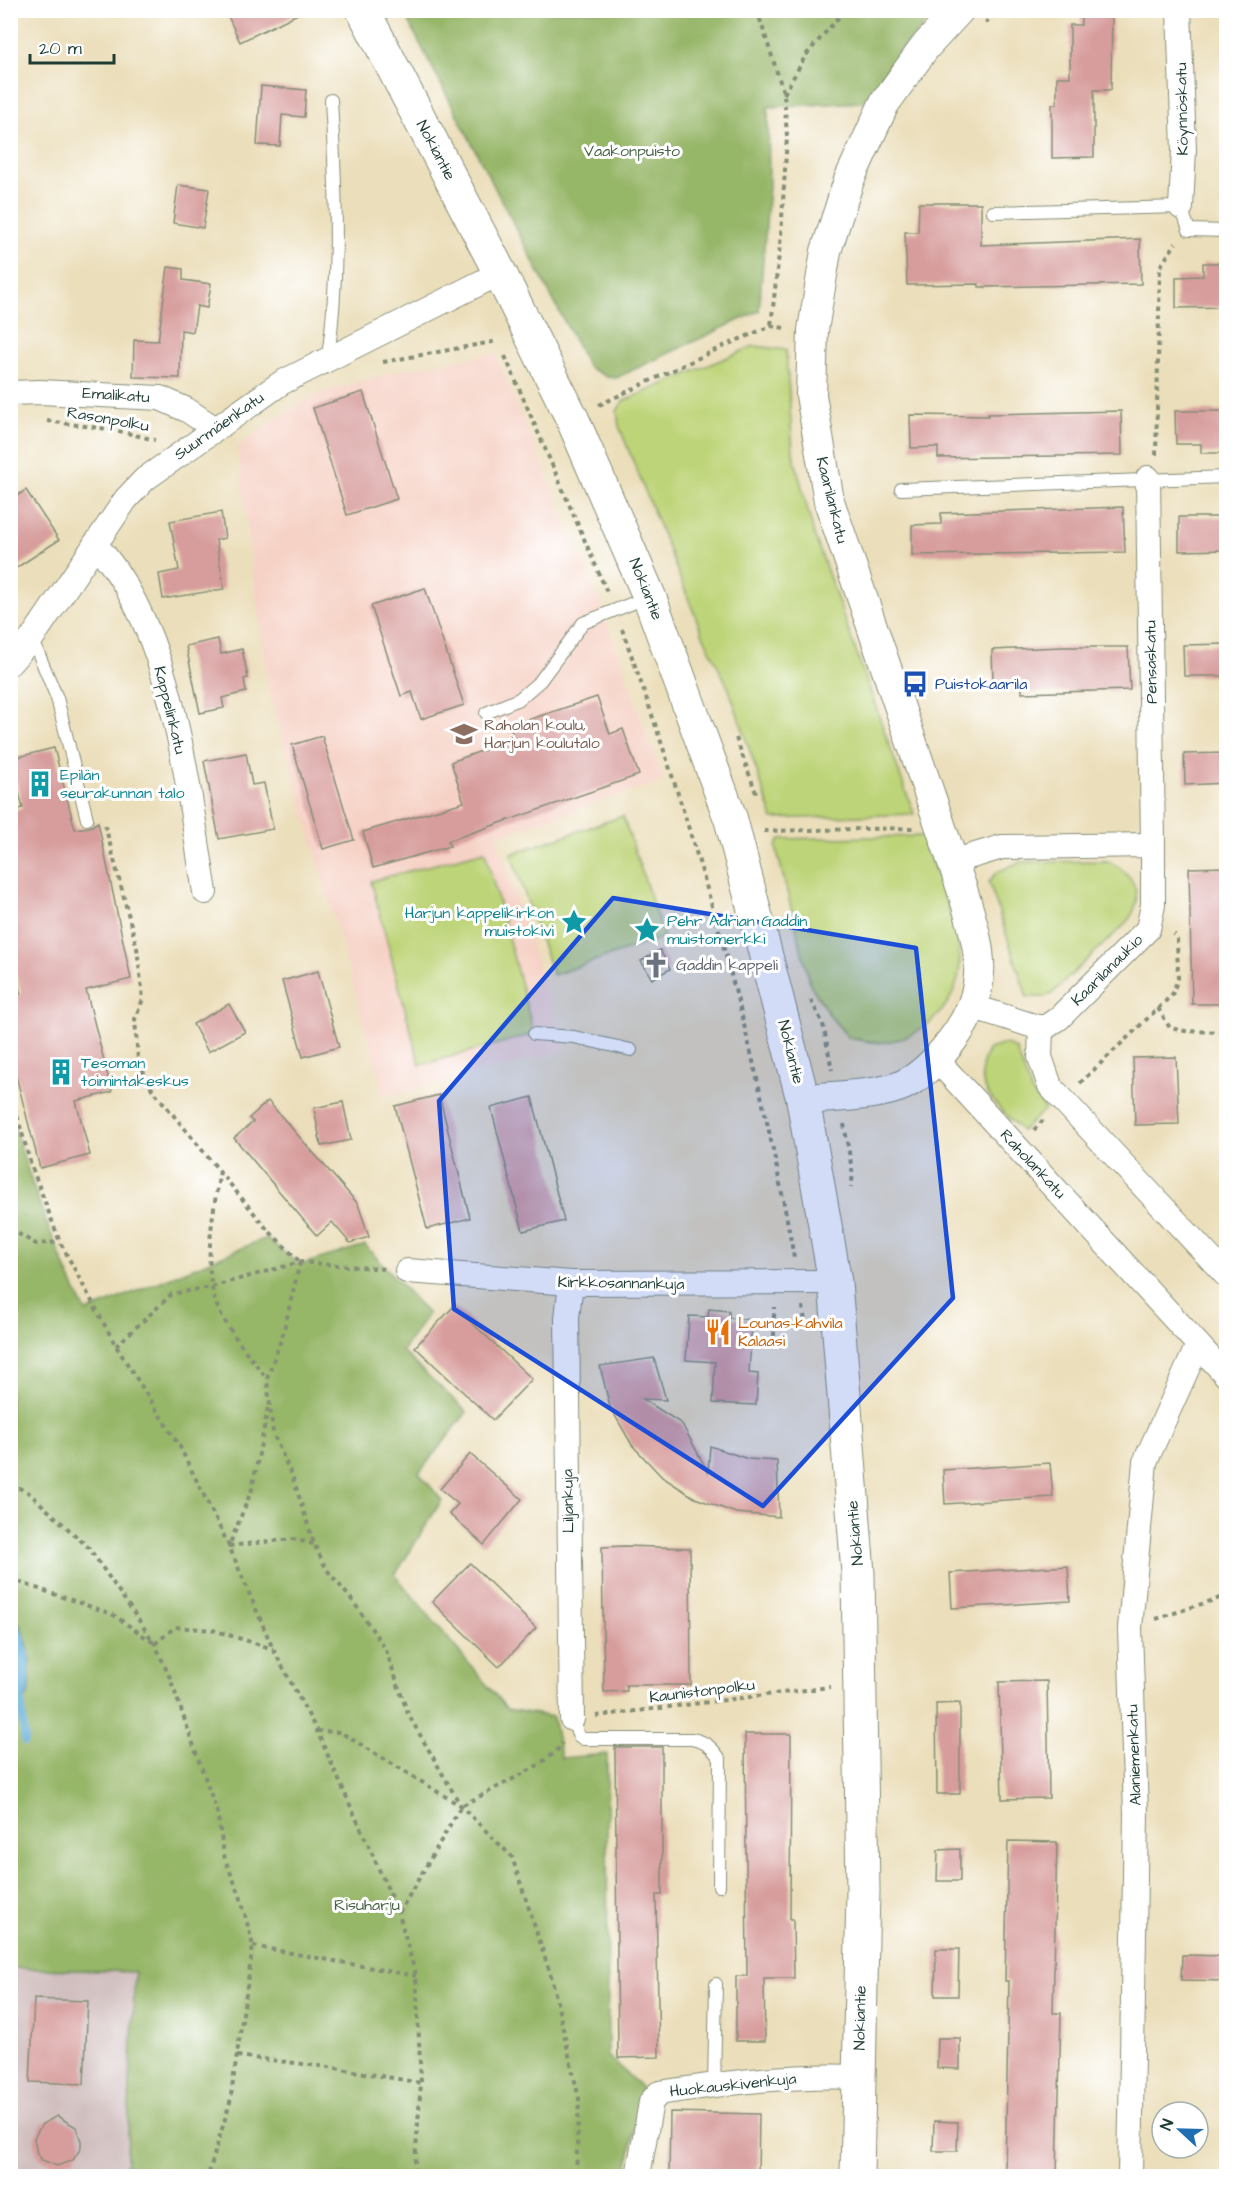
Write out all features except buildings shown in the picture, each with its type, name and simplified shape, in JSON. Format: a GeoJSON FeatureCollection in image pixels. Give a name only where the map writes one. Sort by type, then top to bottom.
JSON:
{"type":"FeatureCollection","features":[{"type":"Feature","properties":{"kind":"main road","name":"Nokiantie"},"geometry":{"type":"LineString","coordinates":[[363,10],[500,273],[572,418],[650,596],[707,749],[736,838],[803,1100],[835,1282],[858,1573],[863,1890],[857,2176]]}},
{"type":"Feature","properties":{"kind":"street","name":"Köynnöskatu"},"geometry":{"type":"LineString","coordinates":[[1179,10],[1184,150],[1181,207]]}},
{"type":"Feature","properties":{"kind":"street","name":"Kaarilankatu"},"geometry":{"type":"LineString","coordinates":[[968,21],[925,47],[884,104],[849,180],[826,251],[813,330],[811,395],[829,501],[952,862],[978,947],[980,975],[974,1007]]}},
{"type":"Feature","properties":{"kind":"street","name":"Suurmäenkatu"},"geometry":{"type":"LineString","coordinates":[[10,663],[32,638],[95,543],[132,492],[145,479],[280,383],[500,273]]}},
{"type":"Feature","properties":{"kind":"street","name":"Emalikatu"},"geometry":{"type":"LineString","coordinates":[[10,393],[40,392],[160,398],[188,411],[214,428]]}},
{"type":"Feature","properties":{"kind":"street","name":"Pensaskatu"},"geometry":{"type":"LineString","coordinates":[[1148,478],[1153,845]]}},
{"type":"Feature","properties":{"kind":"street","name":"Kappelinkatu"},"geometry":{"type":"LineString","coordinates":[[95,543],[110,560],[129,591],[155,649],[179,739],[205,892]]}},
{"type":"Feature","properties":{"kind":"street"},"geometry":{"type":"LineString","coordinates":[[952,862],[992,849],[1035,846],[1153,845]]}},
{"type":"Feature","properties":{"kind":"street","name":"Kaarilanaukio"},"geometry":{"type":"LineString","coordinates":[[1041,1028],[1059,1018],[1148,929],[1152,916],[1153,845]]}},
{"type":"Feature","properties":{"kind":"street"},"geometry":{"type":"LineString","coordinates":[[803,1100],[902,1086],[937,1060],[974,1007],[1041,1028],[1039,1043],[1043,1072],[1062,1101],[1227,1275]]}},
{"type":"Feature","properties":{"kind":"street","name":"Raholankatu"},"geometry":{"type":"LineString","coordinates":[[937,1060],[1227,1375]]}},
{"type":"Feature","properties":{"kind":"street","name":"Kirkkosannankuja"},"geometry":{"type":"LineString","coordinates":[[407,1271],[571,1283],[835,1282]]}},
{"type":"Feature","properties":{"kind":"street","name":"Liljankuja"},"geometry":{"type":"LineString","coordinates":[[571,1283],[567,1329],[572,1722]]}},
{"type":"Feature","properties":{"kind":"street","name":"Alaniemenkatu"},"geometry":{"type":"LineString","coordinates":[[1130,2176],[1136,1814],[1130,1628],[1145,1462],[1198,1345]]}},
{"type":"Feature","properties":{"kind":"street","name":"Huokauskivenkuja"},"geometry":{"type":"LineString","coordinates":[[638,2176],[651,2102],[659,2093],[714,2085],[830,2076],[859,2077]]}},
{"type":"Feature","properties":{"kind":"lane"},"geometry":{"type":"LineString","coordinates":[[328,357],[336,303],[337,223],[332,100]]}},
{"type":"Feature","properties":{"kind":"lane"},"geometry":{"type":"LineString","coordinates":[[993,212],[1181,207],[1190,230],[1227,231]]}},
{"type":"Feature","properties":{"kind":"lane"},"geometry":{"type":"LineString","coordinates":[[901,489],[1148,478],[1227,477]]}},
{"type":"Feature","properties":{"kind":"lane"},"geometry":{"type":"LineString","coordinates":[[486,713],[519,699],[540,681],[583,623],[650,596]]}},
{"type":"Feature","properties":{"kind":"lane"},"geometry":{"type":"LineString","coordinates":[[32,638],[57,698],[87,819]]}},
{"type":"Feature","properties":{"kind":"lane"},"geometry":{"type":"LineString","coordinates":[[534,1034],[574,1037],[631,1050]]}},
{"type":"Feature","properties":{"kind":"lane"},"geometry":{"type":"LineString","coordinates":[[572,1722],[579,1736],[584,1739],[691,1739],[703,1742],[714,1749],[720,1759],[718,1886]]}},
{"type":"Feature","properties":{"kind":"lane"},"geometry":{"type":"LineString","coordinates":[[714,2085],[716,1984]]}},
{"type":"Feature","properties":{"kind":"path"},"geometry":{"type":"LineString","coordinates":[[596,406],[771,326],[781,235],[787,136],[784,94],[757,10]]}},
{"type":"Feature","properties":{"kind":"path"},"geometry":{"type":"LineString","coordinates":[[784,94],[806,55],[845,10]]}},
{"type":"Feature","properties":{"kind":"path"},"geometry":{"type":"LineString","coordinates":[[968,21],[1000,10]]}},
{"type":"Feature","properties":{"kind":"path"},"geometry":{"type":"LineString","coordinates":[[1148,478],[1157,452],[1160,267],[1180,237],[1181,207]]}},
{"type":"Feature","properties":{"kind":"path"},"geometry":{"type":"LineString","coordinates":[[494,332],[536,432]]}},
{"type":"Feature","properties":{"kind":"path"},"geometry":{"type":"LineString","coordinates":[[381,363],[498,341]]}},
{"type":"Feature","properties":{"kind":"path","name":"Rasonpolku"},"geometry":{"type":"LineString","coordinates":[[44,420],[127,433],[149,438],[182,451]]}},
{"type":"Feature","properties":{"kind":"path"},"geometry":{"type":"LineString","coordinates":[[82,799],[101,812],[118,868],[137,948],[143,999],[135,1019],[138,1061],[152,1089],[267,1229],[300,1262]]}},
{"type":"Feature","properties":{"kind":"path"},"geometry":{"type":"LineString","coordinates":[[736,838],[766,831],[922,828],[938,823]]}},
{"type":"Feature","properties":{"kind":"path"},"geometry":{"type":"LineString","coordinates":[[1017,1147],[1172,995],[1178,978],[1177,938],[1152,916]]}},
{"type":"Feature","properties":{"kind":"path"},"geometry":{"type":"LineString","coordinates":[[1158,1008],[1170,1028],[1185,1031],[1227,1032]]}},
{"type":"Feature","properties":{"kind":"path"},"geometry":{"type":"LineString","coordinates":[[10,1090],[31,1165],[60,1242],[116,1346],[180,1447],[229,1546],[273,1648],[317,1731],[399,1914],[416,1976],[421,2083],[414,2176]]}},
{"type":"Feature","properties":{"kind":"path"},"geometry":{"type":"LineString","coordinates":[[220,1171],[211,1232],[211,1287],[222,1317],[267,1379]]}},
{"type":"Feature","properties":{"kind":"path"},"geometry":{"type":"LineString","coordinates":[[10,1229],[36,1244],[60,1242]]}},
{"type":"Feature","properties":{"kind":"path"},"geometry":{"type":"LineString","coordinates":[[300,1262],[283,1334],[267,1379],[268,1404],[278,1447],[294,1481],[314,1544],[327,1570],[352,1600],[386,1650],[408,1714],[460,1806]]}},
{"type":"Feature","properties":{"kind":"path"},"geometry":{"type":"LineString","coordinates":[[116,1346],[172,1294],[211,1287],[300,1262],[407,1271]]}},
{"type":"Feature","properties":{"kind":"path"},"geometry":{"type":"LineString","coordinates":[[229,1546],[252,1489],[268,1404]]}},
{"type":"Feature","properties":{"kind":"path"},"geometry":{"type":"LineString","coordinates":[[10,1484],[28,1492],[89,1548],[155,1644],[170,1678],[217,1812],[225,1860],[240,1895],[253,1946],[230,2102],[208,2176]]}},
{"type":"Feature","properties":{"kind":"path"},"geometry":{"type":"LineString","coordinates":[[229,1546],[293,1539],[314,1544]]}},
{"type":"Feature","properties":{"kind":"path"},"geometry":{"type":"LineString","coordinates":[[10,1579],[111,1614],[155,1644]]}},
{"type":"Feature","properties":{"kind":"path"},"geometry":{"type":"LineString","coordinates":[[1130,1628],[1227,1596]]}},
{"type":"Feature","properties":{"kind":"path"},"geometry":{"type":"LineString","coordinates":[[155,1644],[175,1627],[213,1630],[273,1648]]}},
{"type":"Feature","properties":{"kind":"path","name":"Kaunistonpolku"},"geometry":{"type":"LineString","coordinates":[[572,1722],[834,1687]]}},
{"type":"Feature","properties":{"kind":"path"},"geometry":{"type":"LineString","coordinates":[[399,1914],[460,1806],[532,1769],[556,1752],[572,1722]]}},
{"type":"Feature","properties":{"kind":"path"},"geometry":{"type":"LineString","coordinates":[[317,1731],[340,1732],[460,1806],[512,1857],[550,1976],[579,2099],[576,2176]]}},
{"type":"Feature","properties":{"kind":"path"},"geometry":{"type":"LineString","coordinates":[[253,1946],[416,1976]]}},
{"type":"Feature","properties":{"kind":"path"},"geometry":{"type":"LineString","coordinates":[[237,2056],[336,2068],[421,2083]]}},
{"type":"Feature","properties":{"kind":"highlighted area"},"geometry":{"type":"Polygon","coordinates":[[[613,898],[916,948],[953,1298],[763,1506],[454,1309],[439,1101],[613,898]]]}},
{"type":"Feature","properties":{"kind":"shaded area","name":"Raholan koulu, Harjun koulutalo"},"geometry":{"type":"Polygon","coordinates":[[[495,353],[601,605],[663,781],[496,836],[565,1050],[385,1097],[268,686],[237,447],[275,419],[316,394],[402,370],[495,353]]]}},
{"type":"Feature","properties":{"kind":"shaded area"},"geometry":{"type":"Polygon","coordinates":[[[11,1968],[135,1972],[126,2176],[11,2176],[11,1968]]]}},
{"type":"Feature","properties":{"kind":"green space","name":"Vaakonpuisto"},"geometry":{"type":"Polygon","coordinates":[[[403,11],[937,11],[897,55],[864,102],[768,107],[769,186],[759,311],[616,378],[607,377],[588,367],[403,11]]]}},
{"type":"Feature","properties":{"kind":"green space"},"geometry":{"type":"Polygon","coordinates":[[[754,346],[786,350],[793,453],[814,534],[914,814],[773,819],[729,689],[703,635],[619,426],[617,411],[623,401],[754,346]]]}},
{"type":"Feature","properties":{"kind":"green space"},"geometry":{"type":"Polygon","coordinates":[[[623,816],[664,937],[553,975],[511,854],[623,816]]]}},
{"type":"Feature","properties":{"kind":"green space"},"geometry":{"type":"Polygon","coordinates":[[[923,836],[957,937],[959,968],[956,984],[941,1011],[917,1031],[886,1042],[868,1042],[849,1038],[830,1016],[810,984],[776,847],[780,839],[923,836]]]}},
{"type":"Feature","properties":{"kind":"green space"},"geometry":{"type":"Polygon","coordinates":[[[485,851],[534,1034],[420,1065],[371,881],[485,851]]]}},
{"type":"Feature","properties":{"kind":"green space"},"geometry":{"type":"Polygon","coordinates":[[[1107,861],[1123,870],[1133,884],[1136,901],[1129,919],[1053,993],[1045,997],[1027,997],[989,882],[997,872],[1020,862],[1107,861]]]}},
{"type":"Feature","properties":{"kind":"green space"},"geometry":{"type":"Polygon","coordinates":[[[1006,1044],[1016,1049],[1031,1091],[1045,1109],[1022,1131],[996,1104],[984,1085],[983,1062],[989,1049],[1006,1044]]]}},
{"type":"Feature","properties":{"kind":"green space","name":"Risuharju"},"geometry":{"type":"Polygon","coordinates":[[[10,1113],[63,1264],[86,1312],[266,1238],[300,1265],[365,1245],[428,1314],[402,1351],[467,1412],[419,1473],[442,1500],[395,1575],[507,1709],[553,1717],[561,1758],[607,1754],[608,2056],[642,2088],[626,2176],[126,2176],[135,1972],[11,1968],[11,1697],[12,1699],[22,1626],[10,1614],[10,1113]]]}},
{"type":"Feature","properties":{"kind":"water"},"geometry":{"type":"Polygon","coordinates":[[[11,1614],[23,1632],[29,1652],[28,1696],[21,1701],[11,1697],[11,1614]]]}},
{"type":"Feature","properties":{"kind":"waterway"},"geometry":{"type":"LineString","coordinates":[[21,1701],[25,1742]]}},
{"type":"Feature","properties":{"kind":"place","name":"Puistokaarila"},"geometry":{"type":"Point","coordinates":[915,684]}},
{"type":"Feature","properties":{"kind":"place","name":"Raholan koulu, Harjun koulutalo"},"geometry":{"type":"Point","coordinates":[464,734]}},
{"type":"Feature","properties":{"kind":"place","name":"Epilän seurakunnan talo"},"geometry":{"type":"Point","coordinates":[40,784]}},
{"type":"Feature","properties":{"kind":"place","name":"Harjun kappelikirkon muistokivi"},"geometry":{"type":"Point","coordinates":[574,922]}},
{"type":"Feature","properties":{"kind":"place","name":"Pehr Adrian Gaddin muistomerkki"},"geometry":{"type":"Point","coordinates":[647,930]}},
{"type":"Feature","properties":{"kind":"place","name":"Gaddin kappeli"},"geometry":{"type":"Point","coordinates":[656,965]}},
{"type":"Feature","properties":{"kind":"place","name":"Tesoman toimintakeskus"},"geometry":{"type":"Point","coordinates":[61,1072]}},
{"type":"Feature","properties":{"kind":"place","name":"Lounas-kahvila Kalaasi"},"geometry":{"type":"Point","coordinates":[718,1332]}}]}
